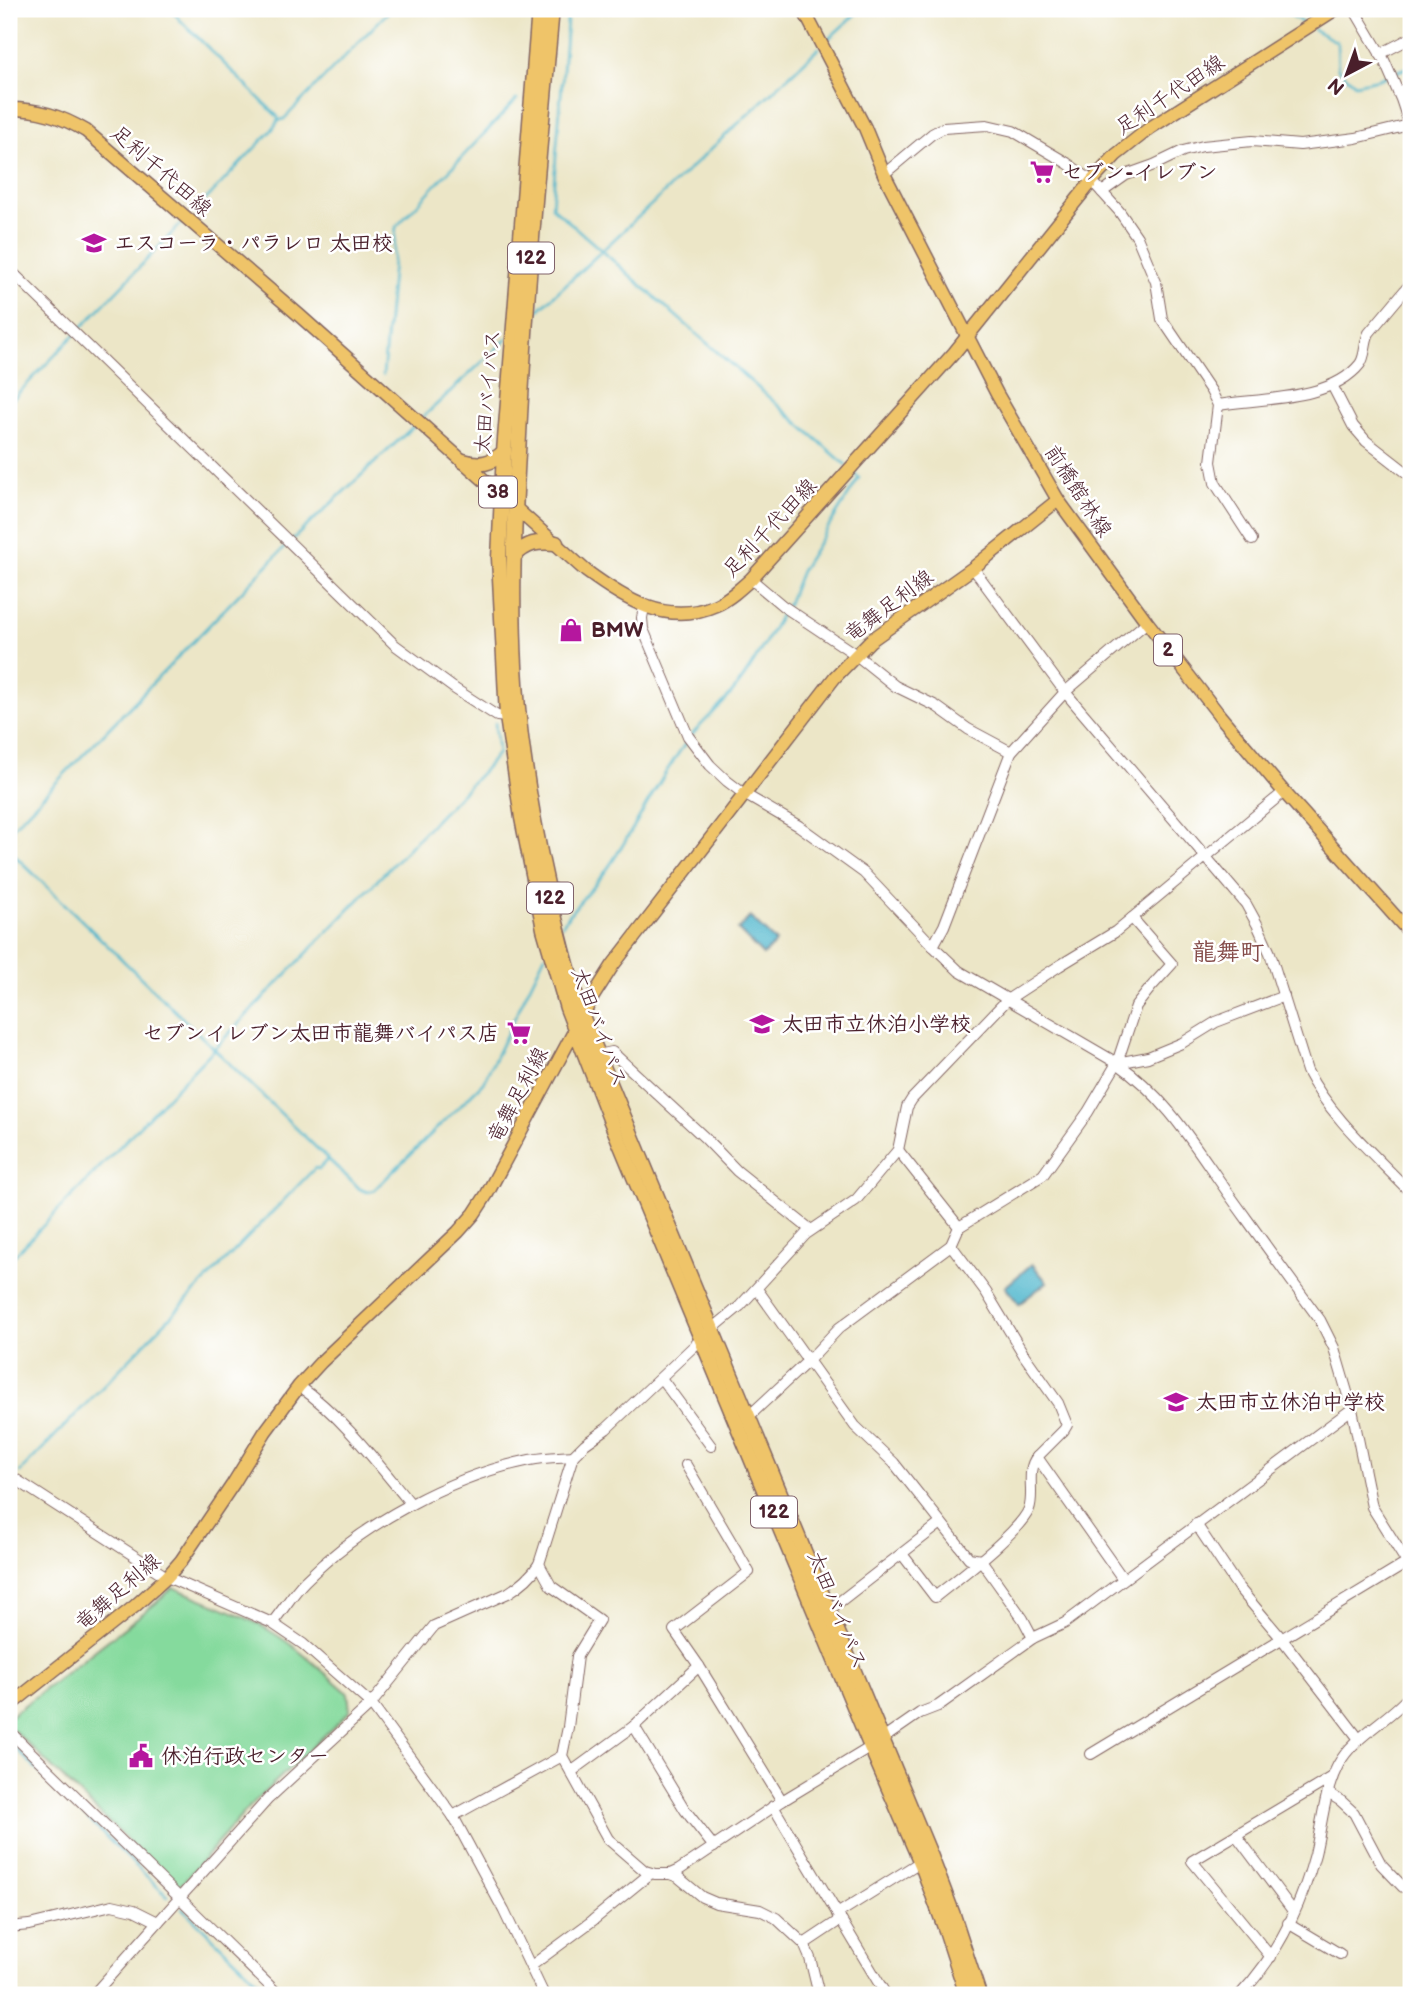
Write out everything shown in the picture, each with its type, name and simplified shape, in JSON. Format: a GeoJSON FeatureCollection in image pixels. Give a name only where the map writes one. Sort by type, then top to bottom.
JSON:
{"type":"FeatureCollection","features":[{"type":"Feature","properties":{"kind":"highway","name":"太田バイパス"},"geometry":{"type":"LineString","coordinates":[[539,9],[501,495],[500,585],[507,717],[522,818],[544,929],[567,1008],[598,1055],[738,1426],[953,1915],[979,1995]]}},
{"type":"Feature","properties":{"kind":"highway","name":"太田バイパス"},"geometry":{"type":"LineString","coordinates":[[552,9],[532,235],[515,507],[513,615],[525,761],[548,889],[579,1023],[610,1119],[706,1336],[748,1416],[829,1610],[946,1930],[967,1995]]}},
{"type":"Feature","properties":{"kind":"highway"},"geometry":{"type":"LineString","coordinates":[[463,461],[486,464],[504,453]]}},
{"type":"Feature","properties":{"kind":"highway"},"geometry":{"type":"LineString","coordinates":[[514,556],[532,543],[556,543]]}},
{"type":"Feature","properties":{"kind":"main road","name":"前橋館林線"},"geometry":{"type":"LineString","coordinates":[[803,9],[1000,401],[1058,500],[1194,684],[1284,792],[1411,934]]}},
{"type":"Feature","properties":{"kind":"main road","name":"足利千代田線"},"geometry":{"type":"LineString","coordinates":[[9,109],[49,113],[86,131],[586,571],[613,591],[644,607],[667,611],[693,611],[715,606],[751,579],[903,411],[1116,155],[1150,128],[1336,9]]}},
{"type":"Feature","properties":{"kind":"main road","name":"竜舞足利線"},"geometry":{"type":"LineString","coordinates":[[9,1706],[126,1614],[167,1577],[181,1561],[265,1432],[299,1386],[474,1214],[613,965],[855,654],[884,629],[973,568],[1058,500]]}},
{"type":"Feature","properties":{"kind":"street"},"geometry":{"type":"LineString","coordinates":[[1102,192],[1126,175],[1183,151],[1203,146],[1252,141],[1300,145],[1356,138],[1410,127],[1398,92],[1380,54],[1353,9]]}},
{"type":"Feature","properties":{"kind":"street"},"geometry":{"type":"LineString","coordinates":[[1380,54],[1411,38]]}},
{"type":"Feature","properties":{"kind":"street"},"geometry":{"type":"LineString","coordinates":[[1398,92],[1411,87]]}},
{"type":"Feature","properties":{"kind":"street"},"geometry":{"type":"LineString","coordinates":[[884,174],[943,128],[987,125],[1013,131],[1068,163],[1092,181],[1119,211],[1137,237],[1156,282],[1162,319],[1211,391],[1217,405],[1211,462],[1215,483],[1252,540]]}},
{"type":"Feature","properties":{"kind":"street"},"geometry":{"type":"LineString","coordinates":[[9,269],[395,645],[455,689],[497,716],[507,717]]}},
{"type":"Feature","properties":{"kind":"street"},"geometry":{"type":"LineString","coordinates":[[1217,405],[1301,394],[1332,385],[1353,372],[1363,361],[1369,334],[1411,283]]}},
{"type":"Feature","properties":{"kind":"street"},"geometry":{"type":"LineString","coordinates":[[1332,385],[1353,426],[1366,441],[1411,476]]}},
{"type":"Feature","properties":{"kind":"street"},"geometry":{"type":"LineString","coordinates":[[973,568],[1065,692],[1246,904],[1270,953],[1307,1070],[1320,1094],[1411,1193]]}},
{"type":"Feature","properties":{"kind":"street"},"geometry":{"type":"LineString","coordinates":[[751,579],[796,616],[855,654],[895,687],[936,706],[968,730],[1011,752]]}},
{"type":"Feature","properties":{"kind":"street"},"geometry":{"type":"LineString","coordinates":[[644,607],[643,629],[688,736],[710,765],[744,794],[799,826],[864,873],[959,971],[1135,1076],[1164,1105],[1194,1142],[1320,1320],[1334,1348],[1352,1409],[1372,1507],[1409,1566],[1091,1754]]}},
{"type":"Feature","properties":{"kind":"street"},"geometry":{"type":"LineString","coordinates":[[933,946],[944,926],[1011,752],[1065,692],[1147,622]]}},
{"type":"Feature","properties":{"kind":"street"},"geometry":{"type":"LineString","coordinates":[[93,1995],[281,1786],[371,1704],[434,1626],[509,1594],[526,1580],[539,1564],[573,1456],[740,1306],[811,1230],[856,1200],[898,1150],[907,1107],[912,1099],[1007,1000],[1115,932],[1284,792]]}},
{"type":"Feature","properties":{"kind":"street"},"geometry":{"type":"LineString","coordinates":[[748,1416],[839,1328],[951,1245],[959,1227],[1043,1175],[1088,1112],[1116,1063],[1136,1006],[1172,964],[1132,918]]}},
{"type":"Feature","properties":{"kind":"street"},"geometry":{"type":"LineString","coordinates":[[1116,1063],[1149,1057],[1182,1043],[1216,1022],[1284,996]]}},
{"type":"Feature","properties":{"kind":"street"},"geometry":{"type":"LineString","coordinates":[[598,1055],[612,1052],[704,1136],[737,1171],[811,1230]]}},
{"type":"Feature","properties":{"kind":"street"},"geometry":{"type":"LineString","coordinates":[[898,1150],[959,1227]]}},
{"type":"Feature","properties":{"kind":"street"},"geometry":{"type":"LineString","coordinates":[[902,1554],[935,1597],[981,1560],[1023,1520],[1030,1507],[1032,1463],[1067,1425],[1058,1403],[1024,1355],[986,1292],[951,1245]]}},
{"type":"Feature","properties":{"kind":"street"},"geometry":{"type":"LineString","coordinates":[[757,1289],[855,1426],[894,1463],[969,1558],[981,1560],[1023,1619],[1033,1639]]}},
{"type":"Feature","properties":{"kind":"street"},"geometry":{"type":"LineString","coordinates":[[661,1378],[711,1446]]}},
{"type":"Feature","properties":{"kind":"street"},"geometry":{"type":"LineString","coordinates":[[299,1386],[318,1399],[376,1461],[411,1504]]}},
{"type":"Feature","properties":{"kind":"street"},"geometry":{"type":"LineString","coordinates":[[670,1874],[920,1713],[938,1706],[1033,1639],[1065,1623],[1352,1409]]}},
{"type":"Feature","properties":{"kind":"street"},"geometry":{"type":"LineString","coordinates":[[272,1623],[304,1582],[369,1527],[411,1504],[502,1467],[533,1459],[573,1456]]}},
{"type":"Feature","properties":{"kind":"street"},"geometry":{"type":"LineString","coordinates":[[1037,1457],[1124,1579]]}},
{"type":"Feature","properties":{"kind":"street"},"geometry":{"type":"LineString","coordinates":[[686,1465],[749,1572],[674,1630],[699,1666],[778,1804],[838,1917],[886,1995]]}},
{"type":"Feature","properties":{"kind":"street"},"geometry":{"type":"LineString","coordinates":[[9,1475],[167,1577],[272,1623],[303,1644],[371,1704],[453,1816],[479,1861],[544,1995]]}},
{"type":"Feature","properties":{"kind":"street"},"geometry":{"type":"LineString","coordinates":[[829,1610],[941,1523]]}},
{"type":"Feature","properties":{"kind":"street"},"geometry":{"type":"LineString","coordinates":[[1196,1524],[1238,1587],[1360,1739]]}},
{"type":"Feature","properties":{"kind":"street"},"geometry":{"type":"LineString","coordinates":[[539,1564],[551,1586],[598,1620],[577,1656],[562,1756],[608,1839],[645,1871],[678,1877],[702,1897],[716,1903],[760,1910],[776,1918],[804,1944],[819,1995]]}},
{"type":"Feature","properties":{"kind":"street"},"geometry":{"type":"LineString","coordinates":[[571,1772],[634,1727],[699,1666]]}},
{"type":"Feature","properties":{"kind":"street"},"geometry":{"type":"LineString","coordinates":[[1240,1995],[1271,1958],[1306,1883],[1331,1778],[1340,1761],[1360,1739],[1411,1695]]}},
{"type":"Feature","properties":{"kind":"street"},"geometry":{"type":"LineString","coordinates":[[634,1727],[685,1810],[714,1847]]}},
{"type":"Feature","properties":{"kind":"street"},"geometry":{"type":"LineString","coordinates":[[9,1731],[279,1995]]}},
{"type":"Feature","properties":{"kind":"street"},"geometry":{"type":"LineString","coordinates":[[453,1816],[562,1756]]}},
{"type":"Feature","properties":{"kind":"street"},"geometry":{"type":"LineString","coordinates":[[1271,1958],[1192,1861],[1331,1778]]}},
{"type":"Feature","properties":{"kind":"street"},"geometry":{"type":"LineString","coordinates":[[1328,1793],[1354,1813],[1381,1864],[1403,1887]]}},
{"type":"Feature","properties":{"kind":"street"},"geometry":{"type":"LineString","coordinates":[[1236,1835],[1293,1911]]}},
{"type":"Feature","properties":{"kind":"street"},"geometry":{"type":"LineString","coordinates":[[804,1944],[838,1917],[920,1862]]}},
{"type":"Feature","properties":{"kind":"street"},"geometry":{"type":"LineString","coordinates":[[531,1966],[651,1873]]}},
{"type":"Feature","properties":{"kind":"street"},"geometry":{"type":"LineString","coordinates":[[9,1927],[112,1905],[134,1910],[158,1922]]}},
{"type":"Feature","properties":{"kind":"street"},"geometry":{"type":"LineString","coordinates":[[1288,1923],[1340,1954]]}},
{"type":"Feature","properties":{"kind":"green space"},"geometry":{"type":"Polygon","coordinates":[[[173,1587],[249,1619],[302,1653],[348,1693],[350,1711],[251,1805],[180,1886],[175,1886],[9,1726],[9,1717],[173,1587]]]}},
{"type":"Feature","properties":{"kind":"water"},"geometry":{"type":"Polygon","coordinates":[[[750,917],[776,942],[763,955],[738,930],[750,917]]]}},
{"type":"Feature","properties":{"kind":"water"},"geometry":{"type":"Polygon","coordinates":[[[1032,1264],[1047,1282],[1019,1304],[1005,1287],[1032,1264]]]}},
{"type":"Feature","properties":{"kind":"waterway"},"geometry":{"type":"LineString","coordinates":[[171,9],[278,117],[272,130],[195,211]]}},
{"type":"Feature","properties":{"kind":"waterway"},"geometry":{"type":"LineString","coordinates":[[278,121],[284,119],[391,9]]}},
{"type":"Feature","properties":{"kind":"waterway"},"geometry":{"type":"LineString","coordinates":[[568,9],[552,207],[846,465]]}},
{"type":"Feature","properties":{"kind":"waterway"},"geometry":{"type":"LineString","coordinates":[[824,43],[861,9]]}},
{"type":"Feature","properties":{"kind":"waterway"},"geometry":{"type":"LineString","coordinates":[[1282,9],[1304,24]]}},
{"type":"Feature","properties":{"kind":"waterway"},"geometry":{"type":"LineString","coordinates":[[1313,29],[1337,42],[1338,69],[1355,84],[1379,79],[1411,66]]}},
{"type":"Feature","properties":{"kind":"waterway"},"geometry":{"type":"LineString","coordinates":[[532,316],[819,48]]}},
{"type":"Feature","properties":{"kind":"waterway"},"geometry":{"type":"LineString","coordinates":[[383,375],[396,227],[517,99]]}},
{"type":"Feature","properties":{"kind":"waterway"},"geometry":{"type":"LineString","coordinates":[[9,403],[181,224]]}},
{"type":"Feature","properties":{"kind":"waterway"},"geometry":{"type":"LineString","coordinates":[[422,418],[507,339]]}},
{"type":"Feature","properties":{"kind":"waterway"},"geometry":{"type":"LineString","coordinates":[[292,540],[415,425]]}},
{"type":"Feature","properties":{"kind":"waterway"},"geometry":{"type":"LineString","coordinates":[[787,606],[801,571],[859,478],[854,473]]}},
{"type":"Feature","properties":{"kind":"waterway"},"geometry":{"type":"LineString","coordinates":[[9,831],[287,545]]}},
{"type":"Feature","properties":{"kind":"waterway"},"geometry":{"type":"LineString","coordinates":[[692,735],[740,682],[783,611]]}},
{"type":"Feature","properties":{"kind":"waterway"},"geometry":{"type":"LineString","coordinates":[[9,1261],[484,770],[498,753],[495,723]]}},
{"type":"Feature","properties":{"kind":"waterway"},"geometry":{"type":"LineString","coordinates":[[562,925],[610,865],[688,740]]}},
{"type":"Feature","properties":{"kind":"waterway"},"geometry":{"type":"LineString","coordinates":[[9,850],[329,1160],[360,1189],[367,1192],[374,1190],[483,1083],[545,955]]}},
{"type":"Feature","properties":{"kind":"waterway"},"geometry":{"type":"LineString","coordinates":[[20,1472],[315,1168],[319,1169],[328,1160]]}},
{"type":"Feature","properties":{"kind":"waterway"},"geometry":{"type":"LineString","coordinates":[[9,1742],[168,1897]]}},
{"type":"Feature","properties":{"kind":"waterway"},"geometry":{"type":"LineString","coordinates":[[182,1908],[272,1995]]}},
{"type":"Feature","properties":{"kind":"place","name":"セブン-イレブン"},"geometry":{"type":"Point","coordinates":[1042,172]}},
{"type":"Feature","properties":{"kind":"place","name":"エスコーラ・パラレロ 太田校"},"geometry":{"type":"Point","coordinates":[94,243]}},
{"type":"Feature","properties":{"kind":"place","name":"BMW"},"geometry":{"type":"Point","coordinates":[571,630]}},
{"type":"Feature","properties":{"kind":"place","name":"太田市立休泊小学校"},"geometry":{"type":"Point","coordinates":[762,1024]}},
{"type":"Feature","properties":{"kind":"place","name":"セブンイレブン太田市龍舞バイパス店"},"geometry":{"type":"Point","coordinates":[519,1033]}},
{"type":"Feature","properties":{"kind":"place","name":"太田市立休泊中学校"},"geometry":{"type":"Point","coordinates":[1176,1402]}},
{"type":"Feature","properties":{"kind":"place","name":"休泊行政センター"},"geometry":{"type":"Point","coordinates":[141,1756]}},
{"type":"Feature","properties":{"kind":"district","name":"龍舞町"},"geometry":{"type":"Point","coordinates":[1228,952]}}]}
